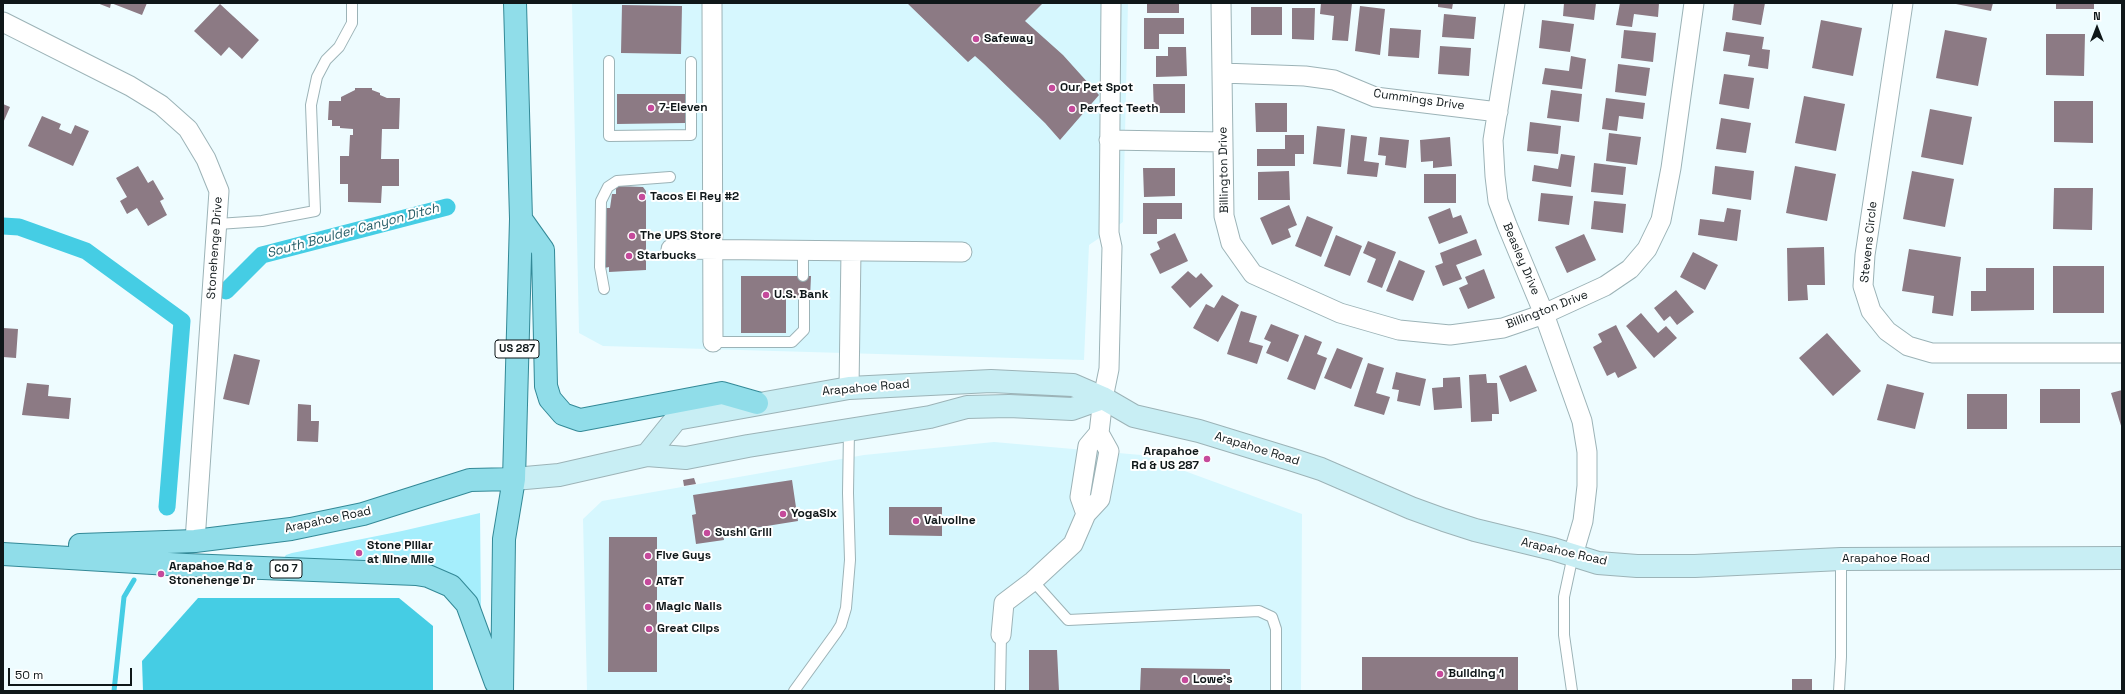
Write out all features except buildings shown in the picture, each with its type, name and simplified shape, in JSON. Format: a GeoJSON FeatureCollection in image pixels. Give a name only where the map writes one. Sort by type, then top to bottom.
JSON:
{"type":"FeatureCollection","features":[{"type":"Feature","properties":{"kind":"main road","name":"US 287"},"geometry":{"type":"LineString","coordinates":[[502,691],[504,539],[514,478],[522,219],[516,3]]}},
{"type":"Feature","properties":{"kind":"main road"},"geometry":{"type":"LineString","coordinates":[[522,219],[543,250],[546,386],[550,399],[563,414],[580,420],[722,393],[756,403]]}},
{"type":"Feature","properties":{"kind":"main road","name":"Arapahoe Road"},"geometry":{"type":"LineString","coordinates":[[647,455],[676,419],[756,403],[849,388],[925,383],[1006,382],[1074,385],[1103,398],[1134,416],[1200,431],[1321,469],[1411,508],[1456,524],[1598,563],[1652,566],[1695,566],[1841,559],[2122,558]]}},
{"type":"Feature","properties":{"kind":"main road","name":"Arapahoe Road"},"geometry":{"type":"LineString","coordinates":[[3,545],[129,544],[195,541],[291,529],[363,514],[470,480],[559,475],[647,455],[686,458],[748,446],[930,417],[967,407],[1009,406],[1072,409],[1103,398]]}},
{"type":"Feature","properties":{"kind":"main road","name":"CO 7"},"geometry":{"type":"LineString","coordinates":[[3,554],[186,565],[416,574],[428,576],[451,586],[467,604],[494,672],[498,691]]}},
{"type":"Feature","properties":{"kind":"street"},"geometry":{"type":"LineString","coordinates":[[712,3],[713,342]]}},
{"type":"Feature","properties":{"kind":"street"},"geometry":{"type":"LineString","coordinates":[[1001,635],[1004,603],[1032,581],[1073,544],[1086,514],[1080,497],[1088,446],[1099,433],[1103,398],[1109,369],[1112,247],[1109,234],[1111,3]]}},
{"type":"Feature","properties":{"kind":"street","name":"Billington Drive"},"geometry":{"type":"LineString","coordinates":[[1221,3],[1224,216],[1231,243],[1253,274],[1340,313],[1399,330],[1450,335],[1503,328],[1544,314],[1605,286],[1630,269],[1648,249],[1661,220],[1671,168],[1694,3]]}},
{"type":"Feature","properties":{"kind":"street","name":"Beasley Drive"},"geometry":{"type":"LineString","coordinates":[[1515,3],[1493,140],[1495,176],[1498,200],[1544,314],[1582,421],[1587,452],[1587,486],[1583,520],[1573,555]]}},
{"type":"Feature","properties":{"kind":"street","name":"Stevens Circle"},"geometry":{"type":"LineString","coordinates":[[1903,3],[1865,255],[1863,286],[1871,311],[1892,335],[1908,346],[1932,353],[2122,353]]}},
{"type":"Feature","properties":{"kind":"street","name":"Stonehenge Drive"},"geometry":{"type":"LineString","coordinates":[[3,22],[130,86],[161,105],[188,129],[206,158],[219,191],[218,224],[195,541]]}},
{"type":"Feature","properties":{"kind":"street","name":"Cummings Drive"},"geometry":{"type":"LineString","coordinates":[[1222,74],[1305,76],[1334,80],[1375,96],[1498,112]]}},
{"type":"Feature","properties":{"kind":"street"},"geometry":{"type":"LineString","coordinates":[[1109,140],[1223,142]]}},
{"type":"Feature","properties":{"kind":"street"},"geometry":{"type":"LineString","coordinates":[[671,249],[962,252]]}},
{"type":"Feature","properties":{"kind":"street"},"geometry":{"type":"LineString","coordinates":[[849,388],[852,251]]}},
{"type":"Feature","properties":{"kind":"lane"},"geometry":{"type":"LineString","coordinates":[[218,224],[262,221],[315,211],[312,105],[317,77],[326,60],[339,47],[352,23],[352,3]]}},
{"type":"Feature","properties":{"kind":"lane"},"geometry":{"type":"LineString","coordinates":[[609,61],[609,136],[691,135],[691,62]]}},
{"type":"Feature","properties":{"kind":"lane"},"geometry":{"type":"LineString","coordinates":[[604,289],[600,267],[601,200],[608,187],[617,181],[670,177]]}},
{"type":"Feature","properties":{"kind":"lane"},"geometry":{"type":"LineString","coordinates":[[803,250],[803,276]]}},
{"type":"Feature","properties":{"kind":"lane"},"geometry":{"type":"LineString","coordinates":[[713,342],[792,342],[804,330],[804,298]]}},
{"type":"Feature","properties":{"kind":"lane"},"geometry":{"type":"LineString","coordinates":[[794,691],[836,633],[841,625],[846,608],[850,560],[848,493],[849,430]]}},
{"type":"Feature","properties":{"kind":"lane"},"geometry":{"type":"LineString","coordinates":[[1572,691],[1564,635],[1564,597],[1573,555]]}},
{"type":"Feature","properties":{"kind":"lane"},"geometry":{"type":"LineString","coordinates":[[1839,691],[1841,657],[1841,559]]}},
{"type":"Feature","properties":{"kind":"lane"},"geometry":{"type":"LineString","coordinates":[[1032,581],[1068,620],[1259,611],[1272,617],[1276,629],[1276,691]]}},
{"type":"Feature","properties":{"kind":"lane"},"geometry":{"type":"LineString","coordinates":[[1000,691],[1001,635]]}},
{"type":"Feature","properties":{"kind":"shaded area"},"geometry":{"type":"Polygon","coordinates":[[[572,3],[1128,3],[1123,222],[1089,245],[1084,360],[603,346],[579,333],[572,3]]]}},
{"type":"Feature","properties":{"kind":"shaded area"},"geometry":{"type":"Polygon","coordinates":[[[994,442],[1141,455],[1302,514],[1301,691],[587,691],[583,519],[602,501],[864,455],[994,442]]]}},
{"type":"Feature","properties":{"kind":"shaded area"},"geometry":{"type":"Polygon","coordinates":[[[480,513],[481,610],[477,610],[461,586],[283,559],[286,555],[292,553],[402,531],[480,513]]]}},
{"type":"Feature","properties":{"kind":"shaded area"},"geometry":{"type":"Polygon","coordinates":[[[198,598],[399,598],[433,626],[433,691],[143,691],[142,661],[198,598]]]}},
{"type":"Feature","properties":{"kind":"waterway","name":"South Boulder Canyon Ditch"},"geometry":{"type":"LineString","coordinates":[[226,291],[262,255],[447,207]]}},
{"type":"Feature","properties":{"kind":"waterway","name":"South Boulder Canyon Ditch"},"geometry":{"type":"LineString","coordinates":[[3,226],[19,227],[86,251],[182,321],[167,507]]}},
{"type":"Feature","properties":{"kind":"waterway","name":"South Boulder Canyon Ditch"},"geometry":{"type":"LineString","coordinates":[[114,691],[124,597],[134,580]]}},
{"type":"Feature","properties":{"kind":"place","name":"Safeway"},"geometry":{"type":"Point","coordinates":[976,39]}},
{"type":"Feature","properties":{"kind":"place","name":"Our Pet Spot"},"geometry":{"type":"Point","coordinates":[1052,88]}},
{"type":"Feature","properties":{"kind":"place","name":"7-Eleven"},"geometry":{"type":"Point","coordinates":[651,108]}},
{"type":"Feature","properties":{"kind":"place","name":"Perfect Teeth"},"geometry":{"type":"Point","coordinates":[1072,109]}},
{"type":"Feature","properties":{"kind":"place","name":"Tacos El Rey #2"},"geometry":{"type":"Point","coordinates":[642,197]}},
{"type":"Feature","properties":{"kind":"place","name":"The UPS Store"},"geometry":{"type":"Point","coordinates":[632,236]}},
{"type":"Feature","properties":{"kind":"place","name":"Starbucks"},"geometry":{"type":"Point","coordinates":[629,256]}},
{"type":"Feature","properties":{"kind":"place","name":"U.S. Bank"},"geometry":{"type":"Point","coordinates":[766,295]}},
{"type":"Feature","properties":{"kind":"place","name":"Arapahoe Rd & US 287"},"geometry":{"type":"Point","coordinates":[1207,459]}},
{"type":"Feature","properties":{"kind":"place","name":"YogaSix"},"geometry":{"type":"Point","coordinates":[783,514]}},
{"type":"Feature","properties":{"kind":"place","name":"Valvoline"},"geometry":{"type":"Point","coordinates":[916,521]}},
{"type":"Feature","properties":{"kind":"place","name":"Sushi Grill"},"geometry":{"type":"Point","coordinates":[707,533]}},
{"type":"Feature","properties":{"kind":"place","name":"Stone Pillar at Nine Mile"},"geometry":{"type":"Point","coordinates":[359,553]}},
{"type":"Feature","properties":{"kind":"place","name":"Five Guys"},"geometry":{"type":"Point","coordinates":[648,556]}},
{"type":"Feature","properties":{"kind":"place","name":"Arapahoe Rd & Stonehenge Dr"},"geometry":{"type":"Point","coordinates":[161,574]}},
{"type":"Feature","properties":{"kind":"place","name":"AT&T"},"geometry":{"type":"Point","coordinates":[648,582]}},
{"type":"Feature","properties":{"kind":"place","name":"Magic Nails"},"geometry":{"type":"Point","coordinates":[648,607]}},
{"type":"Feature","properties":{"kind":"place","name":"Great Clips"},"geometry":{"type":"Point","coordinates":[649,629]}},
{"type":"Feature","properties":{"kind":"place","name":"Building 1"},"geometry":{"type":"Point","coordinates":[1440,674]}},
{"type":"Feature","properties":{"kind":"place","name":"Lowe's"},"geometry":{"type":"Point","coordinates":[1185,680]}}]}
